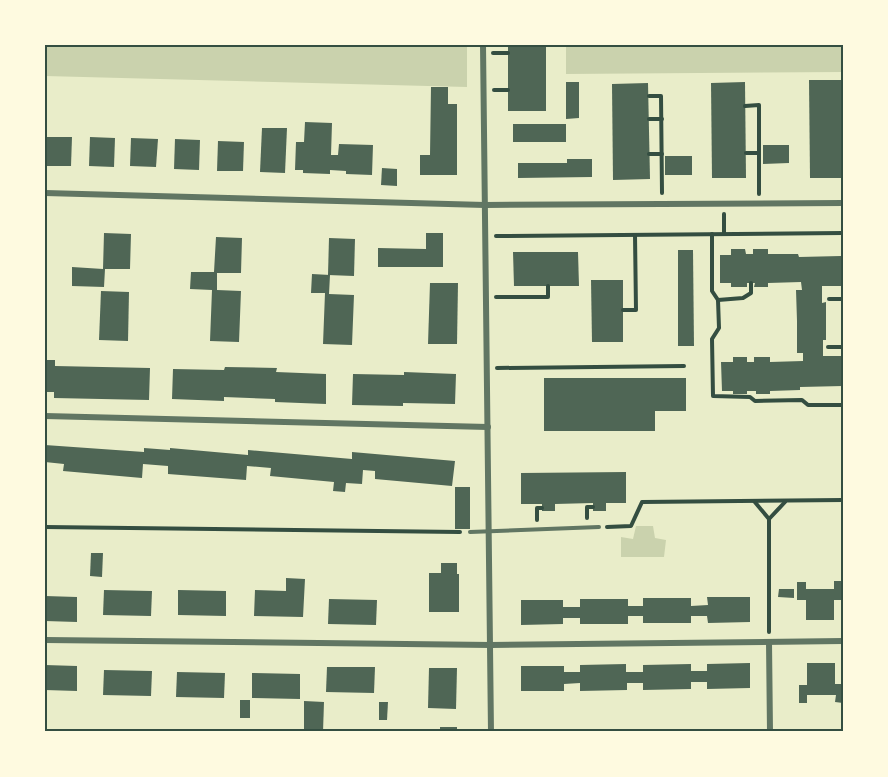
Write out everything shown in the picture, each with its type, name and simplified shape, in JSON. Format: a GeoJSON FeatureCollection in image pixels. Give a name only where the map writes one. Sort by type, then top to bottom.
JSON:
{"type":"FeatureCollection","features":[{"type":"Feature","properties":{"kind":"street"},"geometry":{"type":"LineString","coordinates":[[483,45],[491,645],[490,732]]}},
{"type":"Feature","properties":{"kind":"street"},"geometry":{"type":"LineString","coordinates":[[45,193],[485,205],[843,203]]}},
{"type":"Feature","properties":{"kind":"street"},"geometry":{"type":"LineString","coordinates":[[45,416],[488,427]]}},
{"type":"Feature","properties":{"kind":"street"},"geometry":{"type":"LineString","coordinates":[[45,640],[491,645],[843,641]]}},
{"type":"Feature","properties":{"kind":"street"},"geometry":{"type":"LineString","coordinates":[[770,642],[770,732]]}},
{"type":"Feature","properties":{"kind":"lane"},"geometry":{"type":"LineString","coordinates":[[470,532],[599,527]]}},
{"type":"Feature","properties":{"kind":"path"},"geometry":{"type":"LineString","coordinates":[[649,96],[662,96],[662,205]]}},
{"type":"Feature","properties":{"kind":"path"},"geometry":{"type":"LineString","coordinates":[[745,106],[759,105],[759,203]]}},
{"type":"Feature","properties":{"kind":"path"},"geometry":{"type":"LineString","coordinates":[[649,119],[662,119]]}},
{"type":"Feature","properties":{"kind":"path"},"geometry":{"type":"LineString","coordinates":[[746,153],[759,153]]}},
{"type":"Feature","properties":{"kind":"path"},"geometry":{"type":"LineString","coordinates":[[649,154],[662,154]]}},
{"type":"Feature","properties":{"kind":"path"},"geometry":{"type":"LineString","coordinates":[[724,204],[724,234]]}},
{"type":"Feature","properties":{"kind":"path"},"geometry":{"type":"LineString","coordinates":[[486,236],[843,233]]}},
{"type":"Feature","properties":{"kind":"path"},"geometry":{"type":"LineString","coordinates":[[712,234],[712,291],[718,300],[719,328],[712,339],[713,396],[750,398],[756,401],[802,400],[808,405],[843,405]]}},
{"type":"Feature","properties":{"kind":"path"},"geometry":{"type":"LineString","coordinates":[[623,309],[636,310],[634,235]]}},
{"type":"Feature","properties":{"kind":"path"},"geometry":{"type":"LineString","coordinates":[[718,300],[743,298],[751,293],[751,283]]}},
{"type":"Feature","properties":{"kind":"path"},"geometry":{"type":"LineString","coordinates":[[486,297],[548,297],[548,286]]}},
{"type":"Feature","properties":{"kind":"path"},"geometry":{"type":"LineString","coordinates":[[829,299],[843,299]]}},
{"type":"Feature","properties":{"kind":"path"},"geometry":{"type":"LineString","coordinates":[[828,347],[843,347]]}},
{"type":"Feature","properties":{"kind":"path"},"geometry":{"type":"LineString","coordinates":[[487,368],[684,366]]}},
{"type":"Feature","properties":{"kind":"path"},"geometry":{"type":"LineString","coordinates":[[599,527],[631,526],[642,502],[843,500]]}},
{"type":"Feature","properties":{"kind":"path"},"geometry":{"type":"LineString","coordinates":[[754,501],[769,519],[770,642]]}},
{"type":"Feature","properties":{"kind":"path"},"geometry":{"type":"LineString","coordinates":[[769,519],[785,501]]}},
{"type":"Feature","properties":{"kind":"path"},"geometry":{"type":"LineString","coordinates":[[587,514],[587,507],[593,507]]}},
{"type":"Feature","properties":{"kind":"path"},"geometry":{"type":"LineString","coordinates":[[537,515],[537,508],[542,508]]}},
{"type":"Feature","properties":{"kind":"path"},"geometry":{"type":"LineString","coordinates":[[45,527],[470,532]]}},
{"type":"Feature","properties":{"kind":"green space"},"geometry":{"type":"Polygon","coordinates":[[[45,45],[467,45],[467,87],[45,76],[45,45]]]}},
{"type":"Feature","properties":{"kind":"green space"},"geometry":{"type":"Polygon","coordinates":[[[566,45],[843,45],[843,72],[566,74],[566,45]]]}},
{"type":"Feature","properties":{"kind":"green space"},"geometry":{"type":"Polygon","coordinates":[[[636,526],[653,526],[655,538],[666,540],[664,557],[621,557],[621,537],[633,539],[636,526]]]}},
{"type":"Feature","properties":{"kind":"building"},"geometry":{"type":"Polygon","coordinates":[[[508,45],[546,45],[546,111],[508,111],[508,45]]]}},
{"type":"Feature","properties":{"kind":"building"},"geometry":{"type":"Polygon","coordinates":[[[809,80],[843,80],[843,178],[810,178],[809,80]]]}},
{"type":"Feature","properties":{"kind":"building"},"geometry":{"type":"Polygon","coordinates":[[[566,82],[579,82],[579,118],[566,119],[566,82]]]}},
{"type":"Feature","properties":{"kind":"building"},"geometry":{"type":"Polygon","coordinates":[[[745,82],[746,178],[712,178],[711,83],[745,82]]]}},
{"type":"Feature","properties":{"kind":"building"},"geometry":{"type":"Polygon","coordinates":[[[648,83],[650,179],[613,180],[612,84],[648,83]]]}},
{"type":"Feature","properties":{"kind":"building"},"geometry":{"type":"Polygon","coordinates":[[[431,87],[448,87],[448,104],[457,104],[457,175],[420,175],[420,155],[430,155],[431,87]]]}},
{"type":"Feature","properties":{"kind":"building"},"geometry":{"type":"Polygon","coordinates":[[[305,122],[332,123],[331,155],[338,155],[339,144],[373,145],[372,175],[346,174],[346,171],[330,170],[330,174],[303,173],[303,170],[295,170],[296,142],[304,142],[305,122]]]}},
{"type":"Feature","properties":{"kind":"building"},"geometry":{"type":"Polygon","coordinates":[[[513,124],[566,124],[566,142],[513,142],[513,124]]]}},
{"type":"Feature","properties":{"kind":"building"},"geometry":{"type":"Polygon","coordinates":[[[262,128],[287,128],[285,173],[260,172],[262,128]]]}},
{"type":"Feature","properties":{"kind":"building"},"geometry":{"type":"Polygon","coordinates":[[[45,137],[72,137],[71,166],[45,166],[45,137]]]}},
{"type":"Feature","properties":{"kind":"building"},"geometry":{"type":"Polygon","coordinates":[[[90,137],[115,138],[114,167],[89,166],[90,137]]]}},
{"type":"Feature","properties":{"kind":"building"},"geometry":{"type":"Polygon","coordinates":[[[131,138],[158,139],[156,167],[130,166],[131,138]]]}},
{"type":"Feature","properties":{"kind":"building"},"geometry":{"type":"Polygon","coordinates":[[[175,139],[200,140],[199,170],[174,169],[175,139]]]}},
{"type":"Feature","properties":{"kind":"building"},"geometry":{"type":"Polygon","coordinates":[[[218,141],[244,142],[243,171],[217,171],[218,141]]]}},
{"type":"Feature","properties":{"kind":"building"},"geometry":{"type":"Polygon","coordinates":[[[763,145],[789,145],[789,163],[763,164],[763,145]]]}},
{"type":"Feature","properties":{"kind":"building"},"geometry":{"type":"Polygon","coordinates":[[[665,156],[692,156],[692,175],[665,175],[665,156]]]}},
{"type":"Feature","properties":{"kind":"building"},"geometry":{"type":"Polygon","coordinates":[[[567,159],[592,159],[592,177],[518,178],[518,163],[567,163],[567,159]]]}},
{"type":"Feature","properties":{"kind":"building"},"geometry":{"type":"Polygon","coordinates":[[[382,168],[397,169],[397,186],[381,185],[382,168]]]}},
{"type":"Feature","properties":{"kind":"building"},"geometry":{"type":"Polygon","coordinates":[[[104,233],[131,234],[130,269],[105,269],[104,287],[72,286],[72,267],[103,269],[104,233]]]}},
{"type":"Feature","properties":{"kind":"building"},"geometry":{"type":"Polygon","coordinates":[[[426,233],[443,233],[443,267],[378,267],[378,248],[426,249],[426,233]]]}},
{"type":"Feature","properties":{"kind":"building"},"geometry":{"type":"Polygon","coordinates":[[[216,237],[242,238],[241,273],[217,273],[217,290],[241,291],[239,342],[210,341],[212,290],[190,289],[191,272],[214,272],[216,237]]]}},
{"type":"Feature","properties":{"kind":"building"},"geometry":{"type":"Polygon","coordinates":[[[329,238],[355,239],[354,276],[328,275],[329,238]]]}},
{"type":"Feature","properties":{"kind":"building"},"geometry":{"type":"Polygon","coordinates":[[[731,249],[745,249],[746,254],[753,254],[753,249],[768,249],[768,254],[798,254],[799,257],[841,256],[842,286],[822,286],[822,303],[826,302],[826,340],[823,340],[823,356],[842,356],[843,386],[800,387],[800,390],[770,391],[770,394],[756,394],[756,391],[747,391],[747,394],[733,394],[733,391],[722,391],[721,362],[733,362],[733,357],[747,357],[747,362],[754,362],[754,357],[770,357],[770,362],[803,361],[803,353],[797,353],[796,290],[802,290],[801,282],[768,283],[768,287],[754,287],[755,283],[747,283],[747,287],[731,287],[731,283],[720,283],[720,255],[731,255],[731,249]]]}},
{"type":"Feature","properties":{"kind":"building"},"geometry":{"type":"Polygon","coordinates":[[[678,250],[693,250],[694,346],[678,346],[678,250]]]}},
{"type":"Feature","properties":{"kind":"building"},"geometry":{"type":"Polygon","coordinates":[[[513,252],[578,252],[579,286],[514,286],[513,252]]]}},
{"type":"Feature","properties":{"kind":"building"},"geometry":{"type":"Polygon","coordinates":[[[312,274],[330,275],[329,294],[354,295],[352,345],[323,344],[325,293],[311,293],[312,274]]]}},
{"type":"Feature","properties":{"kind":"building"},"geometry":{"type":"Polygon","coordinates":[[[591,280],[623,280],[623,342],[592,342],[591,280]]]}},
{"type":"Feature","properties":{"kind":"building"},"geometry":{"type":"Polygon","coordinates":[[[430,283],[458,283],[457,344],[428,344],[430,283]]]}},
{"type":"Feature","properties":{"kind":"building"},"geometry":{"type":"Polygon","coordinates":[[[101,291],[129,292],[128,341],[99,340],[101,291]]]}},
{"type":"Feature","properties":{"kind":"building"},"geometry":{"type":"Polygon","coordinates":[[[45,360],[55,360],[55,366],[150,368],[149,400],[54,398],[54,392],[45,392],[45,360]]]}},
{"type":"Feature","properties":{"kind":"building"},"geometry":{"type":"Polygon","coordinates":[[[225,367],[277,368],[276,372],[326,374],[326,404],[224,397],[224,401],[172,399],[173,369],[224,370],[225,367]]]}},
{"type":"Feature","properties":{"kind":"building"},"geometry":{"type":"Polygon","coordinates":[[[404,372],[456,374],[455,404],[352,405],[353,374],[404,375],[404,372]]]}},
{"type":"Feature","properties":{"kind":"building"},"geometry":{"type":"Polygon","coordinates":[[[544,378],[686,378],[686,411],[655,411],[655,431],[544,431],[544,378]]]}},
{"type":"Feature","properties":{"kind":"building"},"geometry":{"type":"Polygon","coordinates":[[[45,445],[144,452],[144,448],[170,450],[170,448],[248,455],[248,450],[352,459],[352,452],[455,461],[452,486],[375,479],[375,471],[363,470],[362,484],[346,483],[345,492],[333,491],[334,482],[270,476],[271,468],[247,466],[246,480],[168,474],[168,466],[143,464],[142,478],[63,471],[64,464],[45,462],[45,445]]]}},
{"type":"Feature","properties":{"kind":"building"},"geometry":{"type":"Polygon","coordinates":[[[626,472],[626,503],[606,503],[606,511],[593,511],[593,503],[555,504],[555,511],[542,511],[542,504],[521,504],[521,473],[626,472]]]}},
{"type":"Feature","properties":{"kind":"building"},"geometry":{"type":"Polygon","coordinates":[[[455,487],[470,487],[470,529],[455,529],[455,487]]]}},
{"type":"Feature","properties":{"kind":"building"},"geometry":{"type":"Polygon","coordinates":[[[91,553],[103,553],[102,577],[90,576],[91,553]]]}},
{"type":"Feature","properties":{"kind":"building"},"geometry":{"type":"Polygon","coordinates":[[[441,563],[457,563],[459,612],[429,612],[429,573],[441,573],[441,563]]]}},
{"type":"Feature","properties":{"kind":"building"},"geometry":{"type":"Polygon","coordinates":[[[286,578],[305,579],[303,617],[254,616],[255,590],[286,591],[286,578]]]}},
{"type":"Feature","properties":{"kind":"building"},"geometry":{"type":"Polygon","coordinates":[[[834,581],[843,581],[843,600],[834,600],[834,620],[806,620],[806,600],[797,600],[797,582],[806,582],[806,589],[834,589],[834,581]]]}},
{"type":"Feature","properties":{"kind":"building"},"geometry":{"type":"Polygon","coordinates":[[[779,589],[794,589],[794,598],[778,597],[779,589]]]}},
{"type":"Feature","properties":{"kind":"building"},"geometry":{"type":"Polygon","coordinates":[[[104,590],[152,591],[151,616],[103,615],[104,590]]]}},
{"type":"Feature","properties":{"kind":"building"},"geometry":{"type":"Polygon","coordinates":[[[178,590],[226,591],[226,616],[178,615],[178,590]]]}},
{"type":"Feature","properties":{"kind":"building"},"geometry":{"type":"Polygon","coordinates":[[[45,596],[77,597],[77,622],[45,621],[45,596]]]}},
{"type":"Feature","properties":{"kind":"building"},"geometry":{"type":"Polygon","coordinates":[[[707,597],[750,597],[750,622],[708,623],[707,616],[691,616],[691,623],[643,623],[643,616],[628,616],[628,624],[580,624],[580,618],[563,618],[563,624],[521,625],[521,600],[563,600],[563,607],[580,607],[580,599],[628,599],[628,606],[643,606],[643,598],[691,598],[691,606],[708,605],[707,597]]]}},
{"type":"Feature","properties":{"kind":"building"},"geometry":{"type":"Polygon","coordinates":[[[329,599],[377,600],[376,625],[328,624],[329,599]]]}},
{"type":"Feature","properties":{"kind":"building"},"geometry":{"type":"Polygon","coordinates":[[[750,663],[750,688],[707,689],[707,682],[691,682],[691,689],[643,690],[643,683],[627,683],[627,690],[580,691],[580,683],[564,684],[564,691],[521,691],[521,666],[564,666],[564,672],[580,672],[580,665],[626,664],[626,672],[643,672],[643,665],[691,664],[691,671],[707,671],[707,664],[750,663]]]}},
{"type":"Feature","properties":{"kind":"building"},"geometry":{"type":"Polygon","coordinates":[[[807,663],[835,663],[835,684],[843,684],[843,703],[835,702],[836,695],[807,695],[807,703],[799,703],[799,685],[807,685],[807,663]]]}},
{"type":"Feature","properties":{"kind":"building"},"geometry":{"type":"Polygon","coordinates":[[[45,665],[77,666],[77,691],[45,690],[45,665]]]}},
{"type":"Feature","properties":{"kind":"building"},"geometry":{"type":"Polygon","coordinates":[[[327,667],[375,667],[374,693],[326,692],[327,667]]]}},
{"type":"Feature","properties":{"kind":"building"},"geometry":{"type":"Polygon","coordinates":[[[429,668],[457,668],[456,709],[428,708],[429,668]]]}},
{"type":"Feature","properties":{"kind":"building"},"geometry":{"type":"Polygon","coordinates":[[[104,670],[152,671],[151,696],[103,695],[104,670]]]}},
{"type":"Feature","properties":{"kind":"building"},"geometry":{"type":"Polygon","coordinates":[[[177,672],[225,673],[224,698],[176,697],[177,672]]]}},
{"type":"Feature","properties":{"kind":"building"},"geometry":{"type":"Polygon","coordinates":[[[252,673],[300,674],[300,699],[252,698],[252,673]]]}},
{"type":"Feature","properties":{"kind":"building"},"geometry":{"type":"Polygon","coordinates":[[[240,700],[250,700],[250,718],[240,718],[240,700]]]}},
{"type":"Feature","properties":{"kind":"building"},"geometry":{"type":"Polygon","coordinates":[[[304,701],[324,702],[323,732],[304,732],[304,701]]]}},
{"type":"Feature","properties":{"kind":"building"},"geometry":{"type":"Polygon","coordinates":[[[379,702],[388,702],[387,720],[379,720],[379,702]]]}},
{"type":"Feature","properties":{"kind":"building"},"geometry":{"type":"Polygon","coordinates":[[[440,727],[457,727],[457,732],[440,732],[440,727]]]}},
{"type":"Feature","properties":{"kind":"building"},"geometry":{"type":"Polygon","coordinates":[[[72,729],[109,729],[109,732],[72,732],[72,729]]]}}]}
